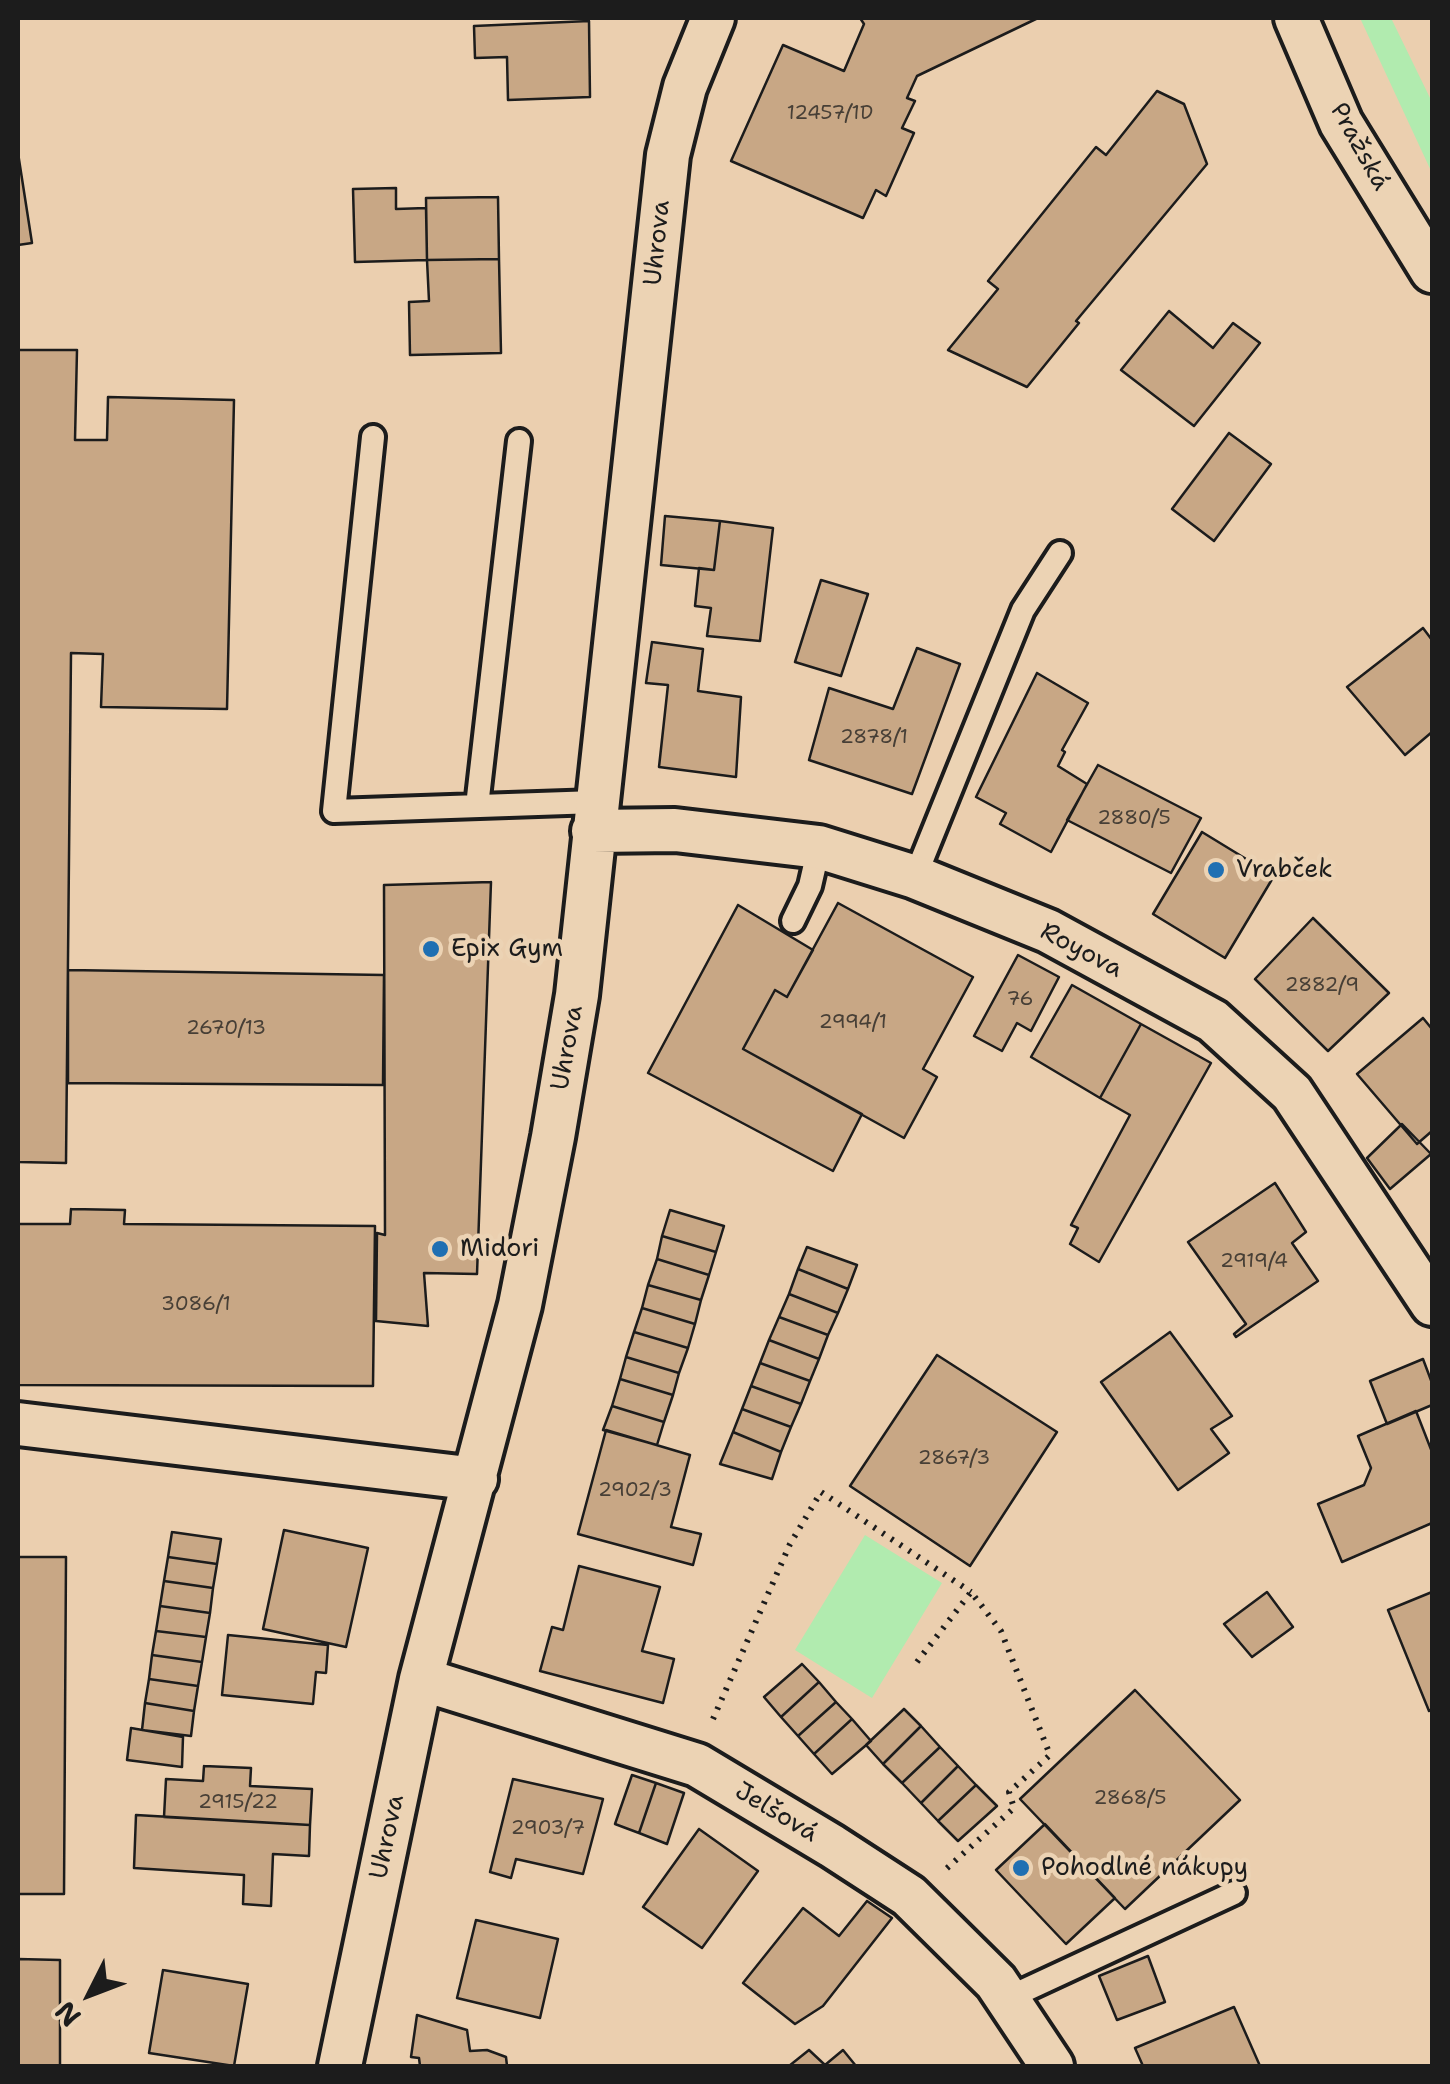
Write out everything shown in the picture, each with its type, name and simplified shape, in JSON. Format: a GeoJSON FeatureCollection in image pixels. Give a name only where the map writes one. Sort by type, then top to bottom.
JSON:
{"type":"FeatureCollection","features":[{"type":"Feature","properties":{"kind":"street","name":"Uhrova"},"geometry":{"type":"LineString","coordinates":[[340,2066],[421,1680],[520,1305],[553,1137],[577,995],[668,154],[685,87],[713,18]]}},
{"type":"Feature","properties":{"kind":"street","name":"Pražská"},"geometry":{"type":"LineString","coordinates":[[1296,18],[1341,123],[1432,271]]}},
{"type":"Feature","properties":{"kind":"street","name":"Royova"},"geometry":{"type":"LineString","coordinates":[[594,817],[819,847],[915,877],[1048,932],[1212,1022],[1292,1093],[1432,1304]]}},
{"type":"Feature","properties":{"kind":"street"},"geometry":{"type":"LineString","coordinates":[[18,1424],[476,1479]]}},
{"type":"Feature","properties":{"kind":"street","name":"Jelšová"},"geometry":{"type":"LineString","coordinates":[[421,1680],[696,1765],[909,1896],[1008,1998],[1052,2066]]}},
{"type":"Feature","properties":{"kind":"lane"},"geometry":{"type":"LineString","coordinates":[[373,437],[334,811],[477,806],[594,817]]}},
{"type":"Feature","properties":{"kind":"lane"},"geometry":{"type":"LineString","coordinates":[[477,806],[519,441]]}},
{"type":"Feature","properties":{"kind":"lane"},"geometry":{"type":"LineString","coordinates":[[915,877],[1024,610],[1060,553]]}},
{"type":"Feature","properties":{"kind":"lane"},"geometry":{"type":"LineString","coordinates":[[793,921],[810,886],[819,847]]}},
{"type":"Feature","properties":{"kind":"lane"},"geometry":{"type":"LineString","coordinates":[[1008,1998],[1234,1893]]}},
{"type":"Feature","properties":{"kind":"path"},"geometry":{"type":"LineString","coordinates":[[706,1735],[790,1544],[822,1492],[971,1592],[1001,1631],[1050,1754],[1010,1792],[1014,1808],[933,1881]]}},
{"type":"Feature","properties":{"kind":"path"},"geometry":{"type":"LineString","coordinates":[[917,1662],[971,1592]]}},
{"type":"Feature","properties":{"kind":"green space"},"geometry":{"type":"Polygon","coordinates":[[[1360,18],[1391,18],[1432,102],[1432,173],[1360,18]]]}},
{"type":"Feature","properties":{"kind":"green space"},"geometry":{"type":"Polygon","coordinates":[[[865,1535],[942,1583],[872,1698],[795,1650],[865,1535]]]}},
{"type":"Feature","properties":{"kind":"building"},"geometry":{"type":"Polygon","coordinates":[[[860,18],[1038,18],[917,76],[907,98],[915,101],[902,128],[914,133],[886,196],[876,190],[863,218],[731,161],[783,45],[844,71],[864,24],[860,18]]]}},
{"type":"Feature","properties":{"kind":"building"},"geometry":{"type":"Polygon","coordinates":[[[589,21],[590,97],[508,100],[507,57],[475,58],[474,26],[589,21]]]}},
{"type":"Feature","properties":{"kind":"building"},"geometry":{"type":"Polygon","coordinates":[[[1157,91],[1184,104],[1207,164],[1076,321],[1079,323],[1027,387],[948,350],[998,289],[988,281],[1096,147],[1106,155],[1157,91]]]}},
{"type":"Feature","properties":{"kind":"building"},"geometry":{"type":"Polygon","coordinates":[[[18,153],[32,243],[18,245],[18,153]]]}},
{"type":"Feature","properties":{"kind":"building"},"geometry":{"type":"Polygon","coordinates":[[[396,188],[396,209],[426,208],[427,260],[355,262],[353,189],[396,188]]]}},
{"type":"Feature","properties":{"kind":"building"},"geometry":{"type":"Polygon","coordinates":[[[498,197],[499,259],[427,260],[426,198],[498,197]]]}},
{"type":"Feature","properties":{"kind":"building"},"geometry":{"type":"Polygon","coordinates":[[[499,259],[501,353],[410,355],[409,302],[429,301],[427,260],[499,259]]]}},
{"type":"Feature","properties":{"kind":"building"},"geometry":{"type":"Polygon","coordinates":[[[1169,311],[1213,348],[1233,323],[1260,343],[1194,426],[1121,370],[1169,311]]]}},
{"type":"Feature","properties":{"kind":"building"},"geometry":{"type":"Polygon","coordinates":[[[18,350],[77,350],[75,440],[107,440],[108,397],[234,400],[227,709],[101,707],[103,654],[71,653],[66,1163],[18,1162],[18,350]]]}},
{"type":"Feature","properties":{"kind":"building"},"geometry":{"type":"Polygon","coordinates":[[[1229,433],[1271,464],[1214,541],[1172,509],[1229,433]]]}},
{"type":"Feature","properties":{"kind":"building"},"geometry":{"type":"Polygon","coordinates":[[[665,516],[720,521],[714,570],[661,565],[665,516]]]}},
{"type":"Feature","properties":{"kind":"building"},"geometry":{"type":"Polygon","coordinates":[[[720,521],[773,528],[760,641],[707,636],[711,608],[695,606],[699,568],[714,570],[720,521]]]}},
{"type":"Feature","properties":{"kind":"building"},"geometry":{"type":"Polygon","coordinates":[[[821,580],[868,594],[841,676],[795,662],[821,580]]]}},
{"type":"Feature","properties":{"kind":"building"},"geometry":{"type":"Polygon","coordinates":[[[1423,628],[1432,640],[1432,732],[1405,755],[1347,687],[1423,628]]]}},
{"type":"Feature","properties":{"kind":"building"},"geometry":{"type":"Polygon","coordinates":[[[652,642],[703,649],[698,691],[741,697],[736,777],[659,767],[668,685],[646,683],[652,642]]]}},
{"type":"Feature","properties":{"kind":"building"},"geometry":{"type":"Polygon","coordinates":[[[917,648],[960,664],[912,794],[809,760],[829,688],[893,709],[917,648]]]}},
{"type":"Feature","properties":{"kind":"building"},"geometry":{"type":"Polygon","coordinates":[[[1037,673],[1088,703],[1062,750],[1065,752],[1058,766],[1087,784],[1051,852],[1000,824],[1006,813],[976,797],[1037,673]]]}},
{"type":"Feature","properties":{"kind":"building"},"geometry":{"type":"Polygon","coordinates":[[[1098,765],[1201,818],[1171,873],[1067,820],[1098,765]]]}},
{"type":"Feature","properties":{"kind":"building"},"geometry":{"type":"Polygon","coordinates":[[[1202,832],[1274,876],[1225,958],[1153,914],[1202,832]]]}},
{"type":"Feature","properties":{"kind":"building"},"geometry":{"type":"Polygon","coordinates":[[[491,882],[477,1274],[424,1273],[428,1326],[376,1321],[377,1233],[385,1235],[384,885],[491,882]]]}},
{"type":"Feature","properties":{"kind":"building"},"geometry":{"type":"Polygon","coordinates":[[[838,903],[973,977],[923,1069],[937,1077],[904,1138],[743,1049],[775,990],[787,997],[838,903]]]}},
{"type":"Feature","properties":{"kind":"building"},"geometry":{"type":"Polygon","coordinates":[[[738,905],[813,950],[787,997],[775,990],[743,1049],[862,1114],[833,1171],[648,1073],[738,905]]]}},
{"type":"Feature","properties":{"kind":"building"},"geometry":{"type":"Polygon","coordinates":[[[1313,918],[1389,993],[1328,1051],[1255,979],[1313,918]]]}},
{"type":"Feature","properties":{"kind":"building"},"geometry":{"type":"Polygon","coordinates":[[[1018,955],[1059,977],[1031,1031],[1017,1023],[1002,1051],[974,1036],[1018,955]]]}},
{"type":"Feature","properties":{"kind":"building"},"geometry":{"type":"Polygon","coordinates":[[[68,970],[384,975],[383,1085],[68,1083],[68,970]]]}},
{"type":"Feature","properties":{"kind":"building"},"geometry":{"type":"Polygon","coordinates":[[[1072,985],[1141,1024],[1100,1098],[1031,1057],[1072,985]]]}},
{"type":"Feature","properties":{"kind":"building"},"geometry":{"type":"Polygon","coordinates":[[[1423,1018],[1432,1029],[1432,1131],[1417,1144],[1357,1074],[1423,1018]]]}},
{"type":"Feature","properties":{"kind":"building"},"geometry":{"type":"Polygon","coordinates":[[[1141,1024],[1211,1063],[1099,1262],[1070,1244],[1078,1228],[1071,1225],[1130,1115],[1100,1098],[1141,1024]]]}},
{"type":"Feature","properties":{"kind":"building"},"geometry":{"type":"Polygon","coordinates":[[[1402,1124],[1431,1154],[1390,1189],[1367,1158],[1402,1124]]]}},
{"type":"Feature","properties":{"kind":"building"},"geometry":{"type":"Polygon","coordinates":[[[1275,1183],[1306,1232],[1292,1243],[1318,1281],[1236,1337],[1234,1334],[1246,1324],[1188,1242],[1275,1183]]]}},
{"type":"Feature","properties":{"kind":"building"},"geometry":{"type":"Polygon","coordinates":[[[71,1209],[125,1210],[124,1224],[375,1226],[373,1386],[18,1385],[18,1224],[70,1224],[71,1209]]]}},
{"type":"Feature","properties":{"kind":"building"},"geometry":{"type":"Polygon","coordinates":[[[670,1210],[724,1226],[716,1252],[662,1236],[670,1210]]]}},
{"type":"Feature","properties":{"kind":"building"},"geometry":{"type":"Polygon","coordinates":[[[662,1236],[716,1252],[709,1275],[657,1259],[662,1236]]]}},
{"type":"Feature","properties":{"kind":"building"},"geometry":{"type":"Polygon","coordinates":[[[807,1247],[857,1265],[848,1289],[798,1269],[807,1247]]]}},
{"type":"Feature","properties":{"kind":"building"},"geometry":{"type":"Polygon","coordinates":[[[657,1259],[709,1275],[701,1300],[648,1285],[657,1259]]]}},
{"type":"Feature","properties":{"kind":"building"},"geometry":{"type":"Polygon","coordinates":[[[798,1269],[848,1289],[838,1313],[789,1294],[798,1269]]]}},
{"type":"Feature","properties":{"kind":"building"},"geometry":{"type":"Polygon","coordinates":[[[648,1285],[701,1300],[695,1324],[642,1308],[648,1285]]]}},
{"type":"Feature","properties":{"kind":"building"},"geometry":{"type":"Polygon","coordinates":[[[789,1294],[838,1313],[828,1335],[779,1317],[789,1294]]]}},
{"type":"Feature","properties":{"kind":"building"},"geometry":{"type":"Polygon","coordinates":[[[642,1308],[695,1324],[688,1348],[634,1332],[642,1308]]]}},
{"type":"Feature","properties":{"kind":"building"},"geometry":{"type":"Polygon","coordinates":[[[779,1317],[828,1335],[819,1359],[769,1340],[779,1317]]]}},
{"type":"Feature","properties":{"kind":"building"},"geometry":{"type":"Polygon","coordinates":[[[634,1332],[688,1348],[679,1373],[626,1357],[634,1332]]]}},
{"type":"Feature","properties":{"kind":"building"},"geometry":{"type":"Polygon","coordinates":[[[1170,1332],[1232,1416],[1211,1429],[1229,1453],[1178,1490],[1101,1382],[1170,1332]]]}},
{"type":"Feature","properties":{"kind":"building"},"geometry":{"type":"Polygon","coordinates":[[[769,1340],[819,1359],[810,1381],[760,1363],[769,1340]]]}},
{"type":"Feature","properties":{"kind":"building"},"geometry":{"type":"Polygon","coordinates":[[[937,1355],[1057,1432],[970,1566],[850,1486],[937,1355]]]}},
{"type":"Feature","properties":{"kind":"building"},"geometry":{"type":"Polygon","coordinates":[[[626,1357],[679,1373],[673,1395],[620,1379],[626,1357]]]}},
{"type":"Feature","properties":{"kind":"building"},"geometry":{"type":"Polygon","coordinates":[[[1423,1359],[1432,1383],[1432,1405],[1387,1424],[1370,1381],[1423,1359]]]}},
{"type":"Feature","properties":{"kind":"building"},"geometry":{"type":"Polygon","coordinates":[[[760,1363],[810,1381],[801,1404],[751,1386],[760,1363]]]}},
{"type":"Feature","properties":{"kind":"building"},"geometry":{"type":"Polygon","coordinates":[[[620,1379],[673,1395],[664,1422],[612,1406],[620,1379]]]}},
{"type":"Feature","properties":{"kind":"building"},"geometry":{"type":"Polygon","coordinates":[[[751,1386],[801,1404],[791,1427],[742,1409],[751,1386]]]}},
{"type":"Feature","properties":{"kind":"building"},"geometry":{"type":"Polygon","coordinates":[[[612,1406],[664,1422],[657,1445],[603,1430],[612,1406]]]}},
{"type":"Feature","properties":{"kind":"building"},"geometry":{"type":"Polygon","coordinates":[[[742,1409],[791,1427],[781,1452],[733,1432],[742,1409]]]}},
{"type":"Feature","properties":{"kind":"building"},"geometry":{"type":"Polygon","coordinates":[[[1416,1411],[1432,1452],[1432,1523],[1342,1562],[1318,1504],[1364,1485],[1371,1468],[1358,1436],[1416,1411]]]}},
{"type":"Feature","properties":{"kind":"building"},"geometry":{"type":"Polygon","coordinates":[[[606,1430],[690,1455],[671,1527],[701,1534],[693,1565],[578,1534],[606,1430]]]}},
{"type":"Feature","properties":{"kind":"building"},"geometry":{"type":"Polygon","coordinates":[[[733,1432],[781,1452],[772,1479],[720,1464],[733,1432]]]}},
{"type":"Feature","properties":{"kind":"building"},"geometry":{"type":"Polygon","coordinates":[[[284,1530],[368,1548],[346,1647],[263,1629],[284,1530]]]}},
{"type":"Feature","properties":{"kind":"building"},"geometry":{"type":"Polygon","coordinates":[[[172,1532],[221,1539],[217,1564],[168,1557],[172,1532]]]}},
{"type":"Feature","properties":{"kind":"building"},"geometry":{"type":"Polygon","coordinates":[[[18,1557],[66,1557],[64,1894],[18,1894],[18,1557]]]}},
{"type":"Feature","properties":{"kind":"building"},"geometry":{"type":"Polygon","coordinates":[[[168,1557],[217,1564],[213,1588],[164,1581],[168,1557]]]}},
{"type":"Feature","properties":{"kind":"building"},"geometry":{"type":"Polygon","coordinates":[[[579,1566],[660,1587],[642,1651],[674,1659],[663,1703],[540,1671],[552,1627],[563,1630],[579,1566]]]}},
{"type":"Feature","properties":{"kind":"building"},"geometry":{"type":"Polygon","coordinates":[[[164,1581],[213,1588],[210,1613],[160,1606],[164,1581]]]}},
{"type":"Feature","properties":{"kind":"building"},"geometry":{"type":"Polygon","coordinates":[[[1267,1592],[1293,1627],[1252,1657],[1224,1624],[1267,1592]]]}},
{"type":"Feature","properties":{"kind":"building"},"geometry":{"type":"Polygon","coordinates":[[[1432,1592],[1432,1709],[1429,1711],[1388,1610],[1432,1592]]]}},
{"type":"Feature","properties":{"kind":"building"},"geometry":{"type":"Polygon","coordinates":[[[160,1606],[210,1613],[206,1637],[156,1631],[160,1606]]]}},
{"type":"Feature","properties":{"kind":"building"},"geometry":{"type":"Polygon","coordinates":[[[156,1631],[206,1637],[202,1662],[152,1655],[156,1631]]]}},
{"type":"Feature","properties":{"kind":"building"},"geometry":{"type":"Polygon","coordinates":[[[228,1635],[328,1645],[326,1673],[316,1672],[313,1704],[222,1695],[228,1635]]]}},
{"type":"Feature","properties":{"kind":"building"},"geometry":{"type":"Polygon","coordinates":[[[152,1655],[202,1662],[198,1686],[149,1679],[152,1655]]]}},
{"type":"Feature","properties":{"kind":"building"},"geometry":{"type":"Polygon","coordinates":[[[802,1664],[819,1682],[781,1717],[764,1697],[802,1664]]]}},
{"type":"Feature","properties":{"kind":"building"},"geometry":{"type":"Polygon","coordinates":[[[149,1679],[198,1686],[194,1711],[145,1703],[149,1679]]]}},
{"type":"Feature","properties":{"kind":"building"},"geometry":{"type":"Polygon","coordinates":[[[819,1682],[836,1702],[798,1736],[781,1717],[819,1682]]]}},
{"type":"Feature","properties":{"kind":"building"},"geometry":{"type":"Polygon","coordinates":[[[1135,1690],[1240,1800],[1125,1909],[1020,1799],[1135,1690]]]}},
{"type":"Feature","properties":{"kind":"building"},"geometry":{"type":"Polygon","coordinates":[[[836,1702],[852,1719],[814,1754],[798,1736],[836,1702]]]}},
{"type":"Feature","properties":{"kind":"building"},"geometry":{"type":"Polygon","coordinates":[[[145,1703],[194,1711],[191,1736],[142,1730],[145,1703]]]}},
{"type":"Feature","properties":{"kind":"building"},"geometry":{"type":"Polygon","coordinates":[[[904,1709],[921,1726],[883,1764],[866,1745],[904,1709]]]}},
{"type":"Feature","properties":{"kind":"building"},"geometry":{"type":"Polygon","coordinates":[[[852,1719],[871,1741],[832,1774],[814,1754],[852,1719]]]}},
{"type":"Feature","properties":{"kind":"building"},"geometry":{"type":"Polygon","coordinates":[[[921,1726],[940,1747],[902,1783],[883,1764],[921,1726]]]}},
{"type":"Feature","properties":{"kind":"building"},"geometry":{"type":"Polygon","coordinates":[[[131,1728],[183,1737],[182,1767],[127,1760],[131,1728]]]}},
{"type":"Feature","properties":{"kind":"building"},"geometry":{"type":"Polygon","coordinates":[[[940,1747],[958,1766],[921,1803],[902,1783],[940,1747]]]}},
{"type":"Feature","properties":{"kind":"building"},"geometry":{"type":"Polygon","coordinates":[[[204,1766],[251,1768],[250,1786],[312,1789],[310,1825],[164,1817],[166,1779],[203,1781],[204,1766]]]}},
{"type":"Feature","properties":{"kind":"building"},"geometry":{"type":"Polygon","coordinates":[[[958,1766],[976,1785],[938,1821],[921,1803],[958,1766]]]}},
{"type":"Feature","properties":{"kind":"building"},"geometry":{"type":"Polygon","coordinates":[[[632,1775],[656,1783],[639,1833],[615,1824],[632,1775]]]}},
{"type":"Feature","properties":{"kind":"building"},"geometry":{"type":"Polygon","coordinates":[[[513,1779],[603,1799],[583,1874],[516,1859],[511,1878],[490,1872],[513,1779]]]}},
{"type":"Feature","properties":{"kind":"building"},"geometry":{"type":"Polygon","coordinates":[[[656,1783],[684,1793],[667,1844],[639,1833],[656,1783]]]}},
{"type":"Feature","properties":{"kind":"building"},"geometry":{"type":"Polygon","coordinates":[[[976,1785],[997,1806],[958,1841],[938,1821],[976,1785]]]}},
{"type":"Feature","properties":{"kind":"building"},"geometry":{"type":"Polygon","coordinates":[[[136,1815],[310,1825],[309,1856],[273,1854],[271,1906],[243,1904],[244,1875],[134,1868],[136,1815]]]}},
{"type":"Feature","properties":{"kind":"building"},"geometry":{"type":"Polygon","coordinates":[[[1045,1824],[1115,1898],[1066,1944],[996,1870],[1045,1824]]]}},
{"type":"Feature","properties":{"kind":"building"},"geometry":{"type":"Polygon","coordinates":[[[699,1829],[758,1871],[702,1948],[643,1907],[699,1829]]]}},
{"type":"Feature","properties":{"kind":"building"},"geometry":{"type":"Polygon","coordinates":[[[867,1901],[892,1918],[823,2006],[795,2024],[743,1983],[803,1908],[839,1936],[867,1901]]]}},
{"type":"Feature","properties":{"kind":"building"},"geometry":{"type":"Polygon","coordinates":[[[476,1920],[558,1939],[540,2018],[457,1998],[476,1920]]]}},
{"type":"Feature","properties":{"kind":"building"},"geometry":{"type":"Polygon","coordinates":[[[1148,1956],[1165,2002],[1117,2020],[1099,1976],[1148,1956]]]}},
{"type":"Feature","properties":{"kind":"building"},"geometry":{"type":"Polygon","coordinates":[[[18,1959],[60,1960],[60,2066],[18,2066],[18,1959]]]}},
{"type":"Feature","properties":{"kind":"building"},"geometry":{"type":"Polygon","coordinates":[[[163,1970],[248,1984],[234,2066],[149,2053],[163,1970]]]}},
{"type":"Feature","properties":{"kind":"building"},"geometry":{"type":"Polygon","coordinates":[[[1234,2007],[1260,2066],[1143,2066],[1135,2048],[1234,2007]]]}},
{"type":"Feature","properties":{"kind":"building"},"geometry":{"type":"Polygon","coordinates":[[[417,2015],[467,2030],[470,2051],[487,2050],[506,2057],[507,2066],[420,2066],[419,2058],[411,2057],[417,2015]]]}},
{"type":"Feature","properties":{"kind":"building"},"geometry":{"type":"Polygon","coordinates":[[[809,2050],[825,2065],[843,2050],[856,2066],[789,2066],[809,2050]]]}},
{"type":"Feature","properties":{"kind":"place","name":"Vrabček"},"geometry":{"type":"Point","coordinates":[1216,870]}},
{"type":"Feature","properties":{"kind":"place","name":"Epix Gym"},"geometry":{"type":"Point","coordinates":[431,949]}},
{"type":"Feature","properties":{"kind":"place","name":"Midori"},"geometry":{"type":"Point","coordinates":[440,1249]}},
{"type":"Feature","properties":{"kind":"place","name":"Pohodlné nákupy"},"geometry":{"type":"Point","coordinates":[1021,1868]}}]}
